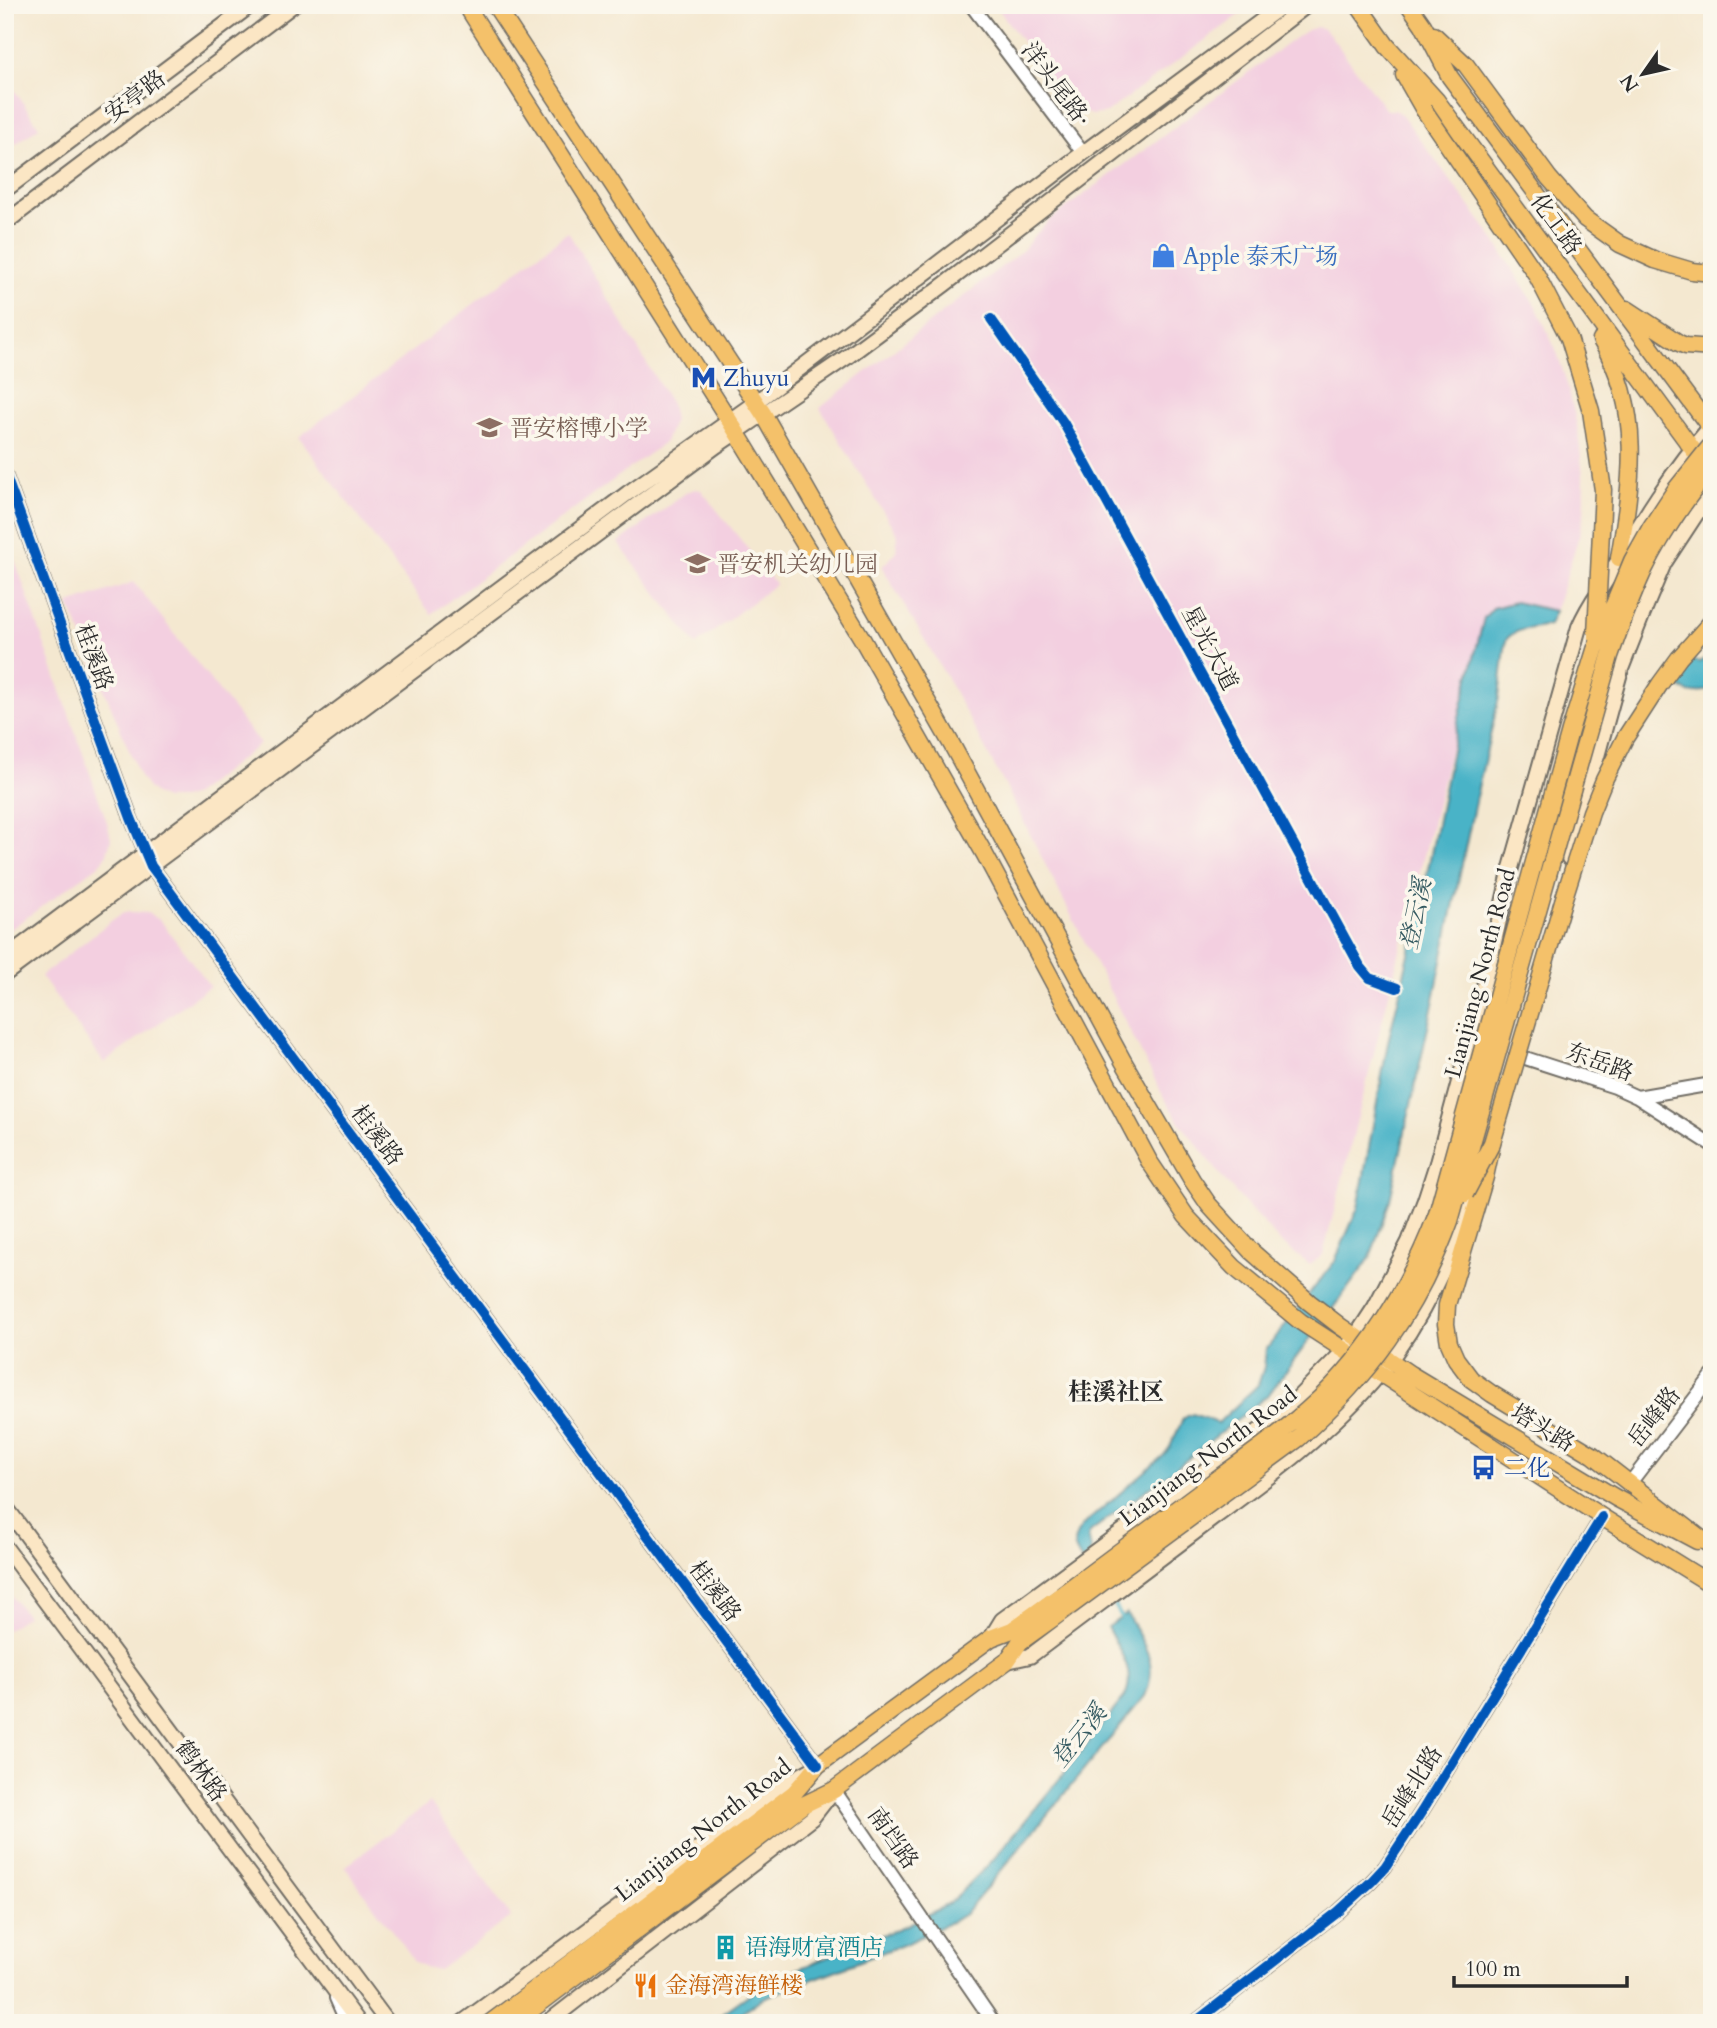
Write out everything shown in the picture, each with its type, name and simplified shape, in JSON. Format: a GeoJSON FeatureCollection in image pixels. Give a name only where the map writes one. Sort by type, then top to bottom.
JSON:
{"type":"FeatureCollection","features":[{"type":"Feature","properties":{"kind":"main road","name":"安亭路"},"geometry":{"type":"LineString","coordinates":[[5,190],[251,5]]}},
{"type":"Feature","properties":{"kind":"main road","name":"安亭路"},"geometry":{"type":"LineString","coordinates":[[5,223],[293,5]]}},
{"type":"Feature","properties":{"kind":"main road","name":"塔头路"},"geometry":{"type":"LineString","coordinates":[[466,5],[733,426],[881,673],[984,853],[1149,1161],[1167,1190],[1201,1234],[1251,1283],[1301,1322],[1712,1585]]}},
{"type":"Feature","properties":{"kind":"main road","name":"塔头路"},"geometry":{"type":"LineString","coordinates":[[495,5],[760,408],[952,745],[1123,1061],[1196,1186],[1219,1218],[1309,1302],[1410,1374],[1616,1498],[1712,1548]]}},
{"type":"Feature","properties":{"kind":"main road"},"geometry":{"type":"LineString","coordinates":[[760,408],[1083,153],[1283,5]]}},
{"type":"Feature","properties":{"kind":"main road"},"geometry":{"type":"LineString","coordinates":[[5,974],[148,859],[628,493],[760,408],[847,357],[1307,5]]}},
{"type":"Feature","properties":{"kind":"main road","name":"化工路"},"geometry":{"type":"LineString","coordinates":[[1358,5],[1387,46],[1437,101],[1712,475]]}},
{"type":"Feature","properties":{"kind":"main road","name":"化工路"},"geometry":{"type":"LineString","coordinates":[[1409,5],[1423,25],[1450,77],[1711,432]]}},
{"type":"Feature","properties":{"kind":"main road"},"geometry":{"type":"LineString","coordinates":[[1423,25],[1466,65],[1549,178],[1585,219],[1620,244],[1655,260],[1692,271],[1712,273]]}},
{"type":"Feature","properties":{"kind":"main road"},"geometry":{"type":"LineString","coordinates":[[1387,46],[1424,110],[1536,274],[1569,338],[1591,411],[1603,490],[1595,650]]}},
{"type":"Feature","properties":{"kind":"main road"},"geometry":{"type":"LineString","coordinates":[[1547,251],[1609,353],[1625,396],[1631,429],[1632,459],[1629,498],[1619,558]]}},
{"type":"Feature","properties":{"kind":"main road"},"geometry":{"type":"LineString","coordinates":[[1617,302],[1679,343],[1712,348]]}},
{"type":"Feature","properties":{"kind":"main road"},"geometry":{"type":"LineString","coordinates":[[990,1638],[1002,1620],[1266,1428],[1294,1404],[1344,1351],[1375,1307],[1404,1252],[1425,1200],[1479,1008],[1515,855],[1579,626],[1588,607],[1662,489],[1692,450],[1711,432]]}},
{"type":"Feature","properties":{"kind":"main road","name":"Lianjiang North Road"},"geometry":{"type":"LineString","coordinates":[[490,2023],[767,1823],[834,1790],[1007,1661],[1020,1642],[1065,1601],[1289,1426],[1343,1375],[1366,1346],[1391,1311],[1424,1249],[1437,1214],[1570,731],[1595,650],[1632,561],[1711,432]]}},
{"type":"Feature","properties":{"kind":"main road","name":"Lianjiang North Road"},"geometry":{"type":"LineString","coordinates":[[514,2023],[767,1823],[818,1765],[990,1638],[1012,1630],[1065,1601],[1299,1438],[1354,1385],[1379,1354],[1404,1319],[1437,1256],[1450,1221],[1610,656],[1628,606],[1645,568],[1687,498],[1712,466]]}},
{"type":"Feature","properties":{"kind":"main road"},"geometry":{"type":"LineString","coordinates":[[1007,1661],[1030,1656],[1280,1469],[1334,1423],[1380,1373],[1426,1304],[1445,1267],[1496,1128],[1621,669],[1664,563],[1712,490]]}},
{"type":"Feature","properties":{"kind":"main road"},"geometry":{"type":"LineString","coordinates":[[1712,621],[1679,658],[1625,738],[1591,812],[1492,1143],[1485,1177],[1447,1305],[1446,1324],[1451,1352],[1465,1372],[1481,1387],[1593,1455],[1712,1548]]}},
{"type":"Feature","properties":{"kind":"main road"},"geometry":{"type":"LineString","coordinates":[[5,958],[148,859]]}},
{"type":"Feature","properties":{"kind":"main road"},"geometry":{"type":"LineString","coordinates":[[1450,1221],[1492,1143]]}},
{"type":"Feature","properties":{"kind":"main road"},"geometry":{"type":"LineString","coordinates":[[5,1506],[388,2023]]}},
{"type":"Feature","properties":{"kind":"main road","name":"鹤林路"},"geometry":{"type":"LineString","coordinates":[[5,1547],[359,2023]]}},
{"type":"Feature","properties":{"kind":"main road"},"geometry":{"type":"LineString","coordinates":[[462,2023],[787,1783],[818,1765]]}},
{"type":"Feature","properties":{"kind":"main road"},"geometry":{"type":"LineString","coordinates":[[547,2023],[813,1818],[834,1790]]}},
{"type":"Feature","properties":{"kind":"street","name":"洋头尾路·"},"geometry":{"type":"LineString","coordinates":[[971,5],[1083,153]]}},
{"type":"Feature","properties":{"kind":"street","name":"星光大道"},"geometry":{"type":"LineString","coordinates":[[990,319],[1063,422],[1360,967],[1370,978],[1397,988]]}},
{"type":"Feature","properties":{"kind":"street","name":"桂溪路"},"geometry":{"type":"LineString","coordinates":[[5,474],[148,859],[818,1765]]}},
{"type":"Feature","properties":{"kind":"street","name":"东岳路"},"geometry":{"type":"LineString","coordinates":[[1516,1055],[1615,1087],[1637,1097],[1712,1084]]}},
{"type":"Feature","properties":{"kind":"street"},"geometry":{"type":"LineString","coordinates":[[1637,1097],[1712,1145]]}},
{"type":"Feature","properties":{"kind":"street","name":"岳峰路"},"geometry":{"type":"LineString","coordinates":[[1630,1483],[1712,1376]]}},
{"type":"Feature","properties":{"kind":"street","name":"岳峰北路"},"geometry":{"type":"LineString","coordinates":[[1194,2023],[1338,1912],[1385,1867],[1602,1517]]}},
{"type":"Feature","properties":{"kind":"street","name":"南垱路"},"geometry":{"type":"LineString","coordinates":[[834,1790],[994,2023]]}},
{"type":"Feature","properties":{"kind":"street"},"geometry":{"type":"LineString","coordinates":[[327,1979],[347,2023]]}},
{"type":"Feature","properties":{"kind":"shaded area"},"geometry":{"type":"Polygon","coordinates":[[[995,5],[1253,5],[1106,113],[1092,115],[1072,108],[995,5]]]}},
{"type":"Feature","properties":{"kind":"shaded area"},"geometry":{"type":"Polygon","coordinates":[[[1317,27],[1330,35],[1386,110],[1395,110],[1402,115],[1491,235],[1537,308],[1558,355],[1569,391],[1578,430],[1585,495],[1580,533],[1555,611],[1515,602],[1493,608],[1484,618],[1323,1255],[1310,1265],[1279,1241],[1226,1182],[1163,1096],[1007,789],[947,678],[882,567],[896,551],[898,536],[820,408],[1023,250],[1051,219],[1298,36],[1317,27]]]}},
{"type":"Feature","properties":{"kind":"shaded area"},"geometry":{"type":"Polygon","coordinates":[[[5,76],[39,127],[5,152],[5,76]]]}},
{"type":"Feature","properties":{"kind":"shaded area","name":"晋安榕博小学"},"geometry":{"type":"Polygon","coordinates":[[[568,232],[671,404],[674,420],[665,442],[431,614],[299,437],[568,232]]]}},
{"type":"Feature","properties":{"kind":"shaded area","name":"晋安机关幼儿园"},"geometry":{"type":"Polygon","coordinates":[[[701,490],[776,584],[696,645],[618,543],[687,492],[701,490]]]}},
{"type":"Feature","properties":{"kind":"shaded area"},"geometry":{"type":"Polygon","coordinates":[[[5,532],[111,839],[106,857],[99,865],[5,933],[5,532]]]}},
{"type":"Feature","properties":{"kind":"shaded area"},"geometry":{"type":"Polygon","coordinates":[[[134,582],[260,744],[194,795],[182,799],[165,799],[156,795],[140,777],[69,604],[134,582]]]}},
{"type":"Feature","properties":{"kind":"shaded area"},"geometry":{"type":"Polygon","coordinates":[[[129,912],[147,913],[160,920],[210,986],[104,1063],[41,976],[111,921],[129,912]]]}},
{"type":"Feature","properties":{"kind":"shaded area"},"geometry":{"type":"Polygon","coordinates":[[[5,1588],[27,1616],[5,1631],[5,1588]]]}},
{"type":"Feature","properties":{"kind":"shaded area"},"geometry":{"type":"Polygon","coordinates":[[[430,1802],[511,1917],[439,1970],[415,1962],[345,1867],[430,1802]]]}},
{"type":"Feature","properties":{"kind":"water"},"geometry":{"type":"Polygon","coordinates":[[[1515,602],[1555,611],[1549,625],[1519,631],[1506,640],[1499,697],[1390,1200],[1370,1258],[1269,1394],[1091,1531],[1088,1536],[1091,1549],[1086,1567],[1074,1543],[1082,1526],[1163,1456],[1183,1419],[1193,1414],[1218,1423],[1258,1385],[1266,1350],[1335,1261],[1358,1208],[1388,1042],[1420,908],[1458,721],[1484,618],[1493,608],[1515,602]]]}},
{"type":"Feature","properties":{"kind":"water"},"geometry":{"type":"Polygon","coordinates":[[[1712,654],[1712,690],[1690,693],[1673,683],[1692,660],[1700,662],[1712,654]]]}},
{"type":"Feature","properties":{"kind":"water"},"geometry":{"type":"Polygon","coordinates":[[[1127,1614],[1148,1653],[1151,1673],[1145,1696],[966,1913],[907,1943],[761,1999],[728,2023],[709,2023],[748,1995],[786,1974],[907,1925],[949,1904],[991,1862],[1125,1696],[1129,1677],[1125,1660],[1107,1627],[1127,1614]]]}},
{"type":"Feature","properties":{"kind":"waterway","name":"登云溪"},"geometry":{"type":"LineString","coordinates":[[1112,1600],[1123,1620]]}},
{"type":"Feature","properties":{"kind":"cycle path"},"geometry":{"type":"LineString","coordinates":[[991,319],[1063,422],[1360,966],[1370,978],[1397,988]]}},
{"type":"Feature","properties":{"kind":"cycle path"},"geometry":{"type":"LineString","coordinates":[[5,474],[151,866],[818,1765]]}},
{"type":"Feature","properties":{"kind":"cycle path"},"geometry":{"type":"LineString","coordinates":[[1194,2023],[1338,1912],[1385,1867],[1602,1517]]}},
{"type":"Feature","properties":{"kind":"place","name":"Apple 泰禾广场"},"geometry":{"type":"Point","coordinates":[1163,256]}},
{"type":"Feature","properties":{"kind":"place","name":"Zhuyu"},"geometry":{"type":"Point","coordinates":[703,378]}},
{"type":"Feature","properties":{"kind":"place","name":"晋安榕博小学"},"geometry":{"type":"Point","coordinates":[490,428]}},
{"type":"Feature","properties":{"kind":"place","name":"晋安机关幼儿园"},"geometry":{"type":"Point","coordinates":[697,564]}},
{"type":"Feature","properties":{"kind":"place","name":"二化"},"geometry":{"type":"Point","coordinates":[1484,1467]}},
{"type":"Feature","properties":{"kind":"place","name":"语海财富酒店"},"geometry":{"type":"Point","coordinates":[725,1947]}},
{"type":"Feature","properties":{"kind":"place","name":"金海湾海鲜楼"},"geometry":{"type":"Point","coordinates":[645,1985]}},
{"type":"Feature","properties":{"kind":"district","name":"桂溪社区"},"geometry":{"type":"Point","coordinates":[1116,1392]}}]}
